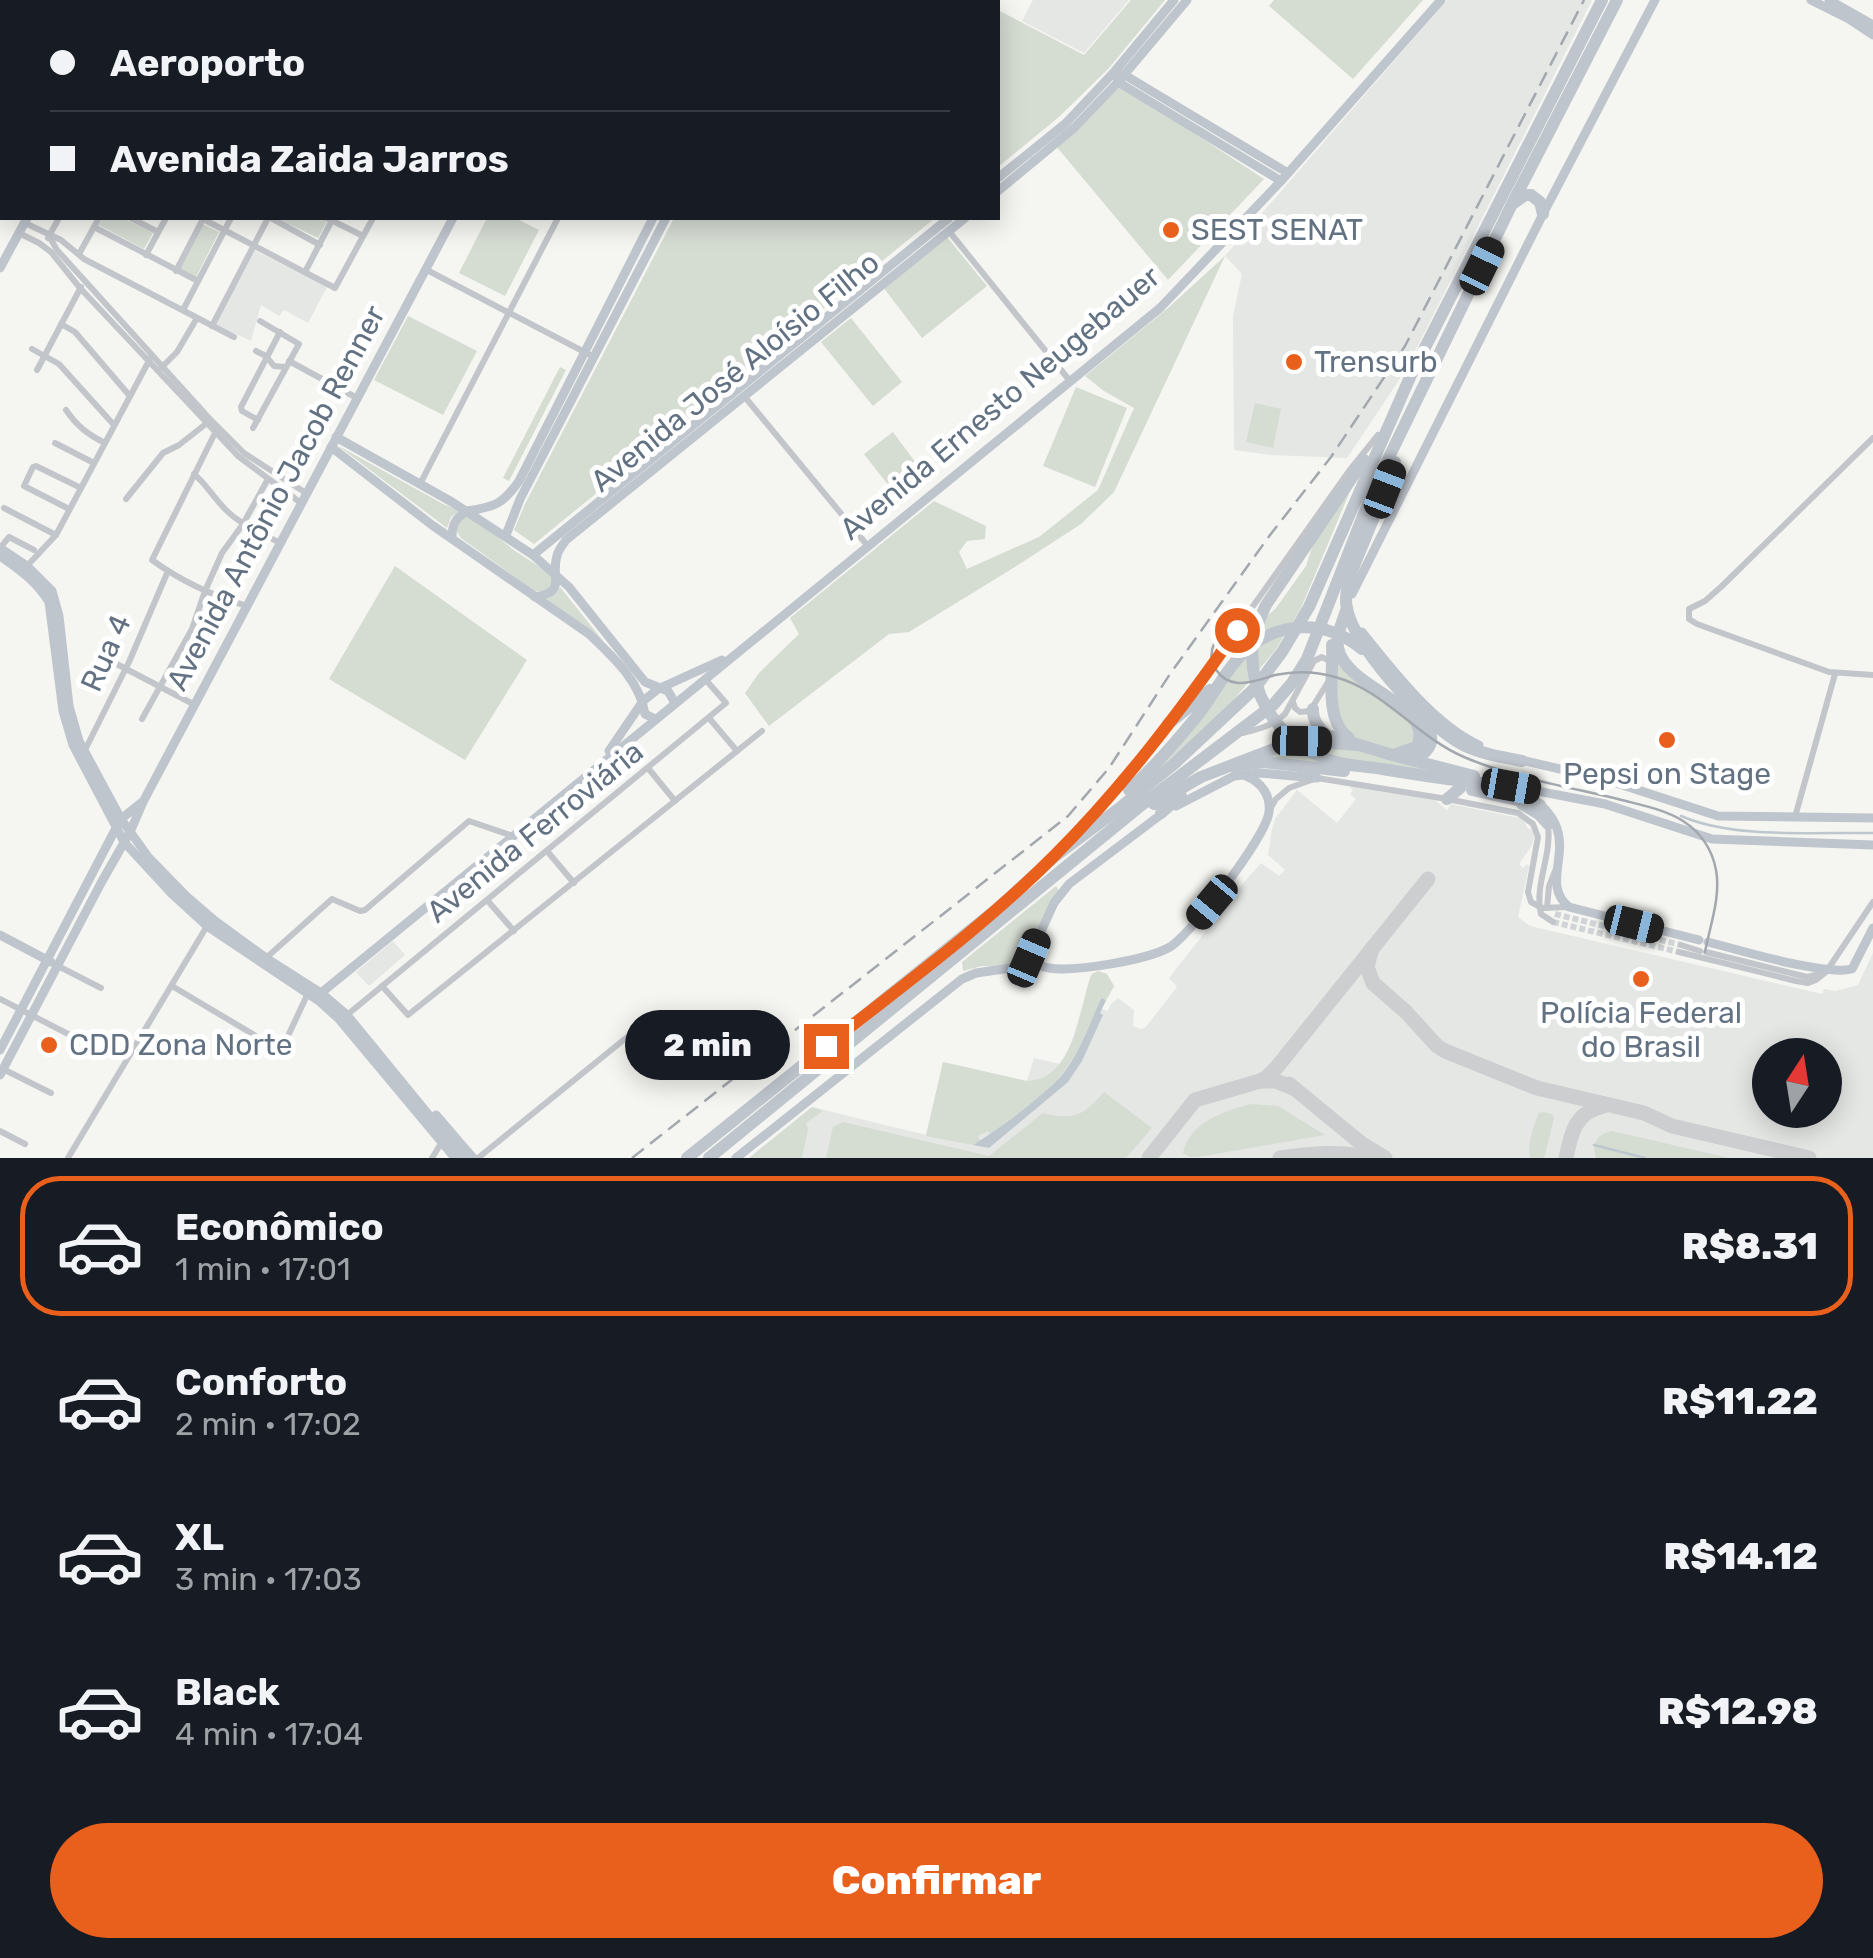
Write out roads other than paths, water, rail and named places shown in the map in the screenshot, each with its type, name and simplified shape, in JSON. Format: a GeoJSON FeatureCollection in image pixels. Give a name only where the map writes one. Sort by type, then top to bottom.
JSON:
{"type":"FeatureCollection","features":[{"type":"Feature","properties":{"kind":"highway"},"geometry":{"type":"LineString","coordinates":[[1548,824],[1506,790],[1331,761],[1306,750],[1272,720],[1259,694],[1253,642],[1266,605],[1348,487],[1411,375],[1602,0]]}},
{"type":"Feature","properties":{"kind":"highway"},"geometry":{"type":"LineString","coordinates":[[709,1158],[1117,825],[1273,705],[1292,683],[1307,659],[1374,488],[1512,204],[1617,0]]}},
{"type":"Feature","properties":{"kind":"highway"},"geometry":{"type":"LineString","coordinates":[[1512,204],[1525,195],[1553,195]]}},
{"type":"Feature","properties":{"kind":"highway"},"geometry":{"type":"LineString","coordinates":[[1536,197],[1543,214]]}},
{"type":"Feature","properties":{"kind":"highway"},"geometry":{"type":"LineString","coordinates":[[1054,857],[1216,726],[1255,688],[1282,652],[1309,607],[1411,375]]}},
{"type":"Feature","properties":{"kind":"highway"},"geometry":{"type":"LineString","coordinates":[[1392,755],[1418,757],[1431,746],[1433,736],[1424,717],[1372,656],[1353,627],[1346,606],[1352,572],[1422,389]]}},
{"type":"Feature","properties":{"kind":"highway"},"geometry":{"type":"LineString","coordinates":[[1352,592],[1339,613],[1332,640],[1332,713],[1341,732],[1359,745]]}},
{"type":"Feature","properties":{"kind":"highway"},"geometry":{"type":"LineString","coordinates":[[1352,592],[1338,640],[1340,654],[1358,678],[1399,704],[1420,730],[1417,747],[1392,755]]}},
{"type":"Feature","properties":{"kind":"highway"},"geometry":{"type":"LineString","coordinates":[[686,1158],[997,909],[1154,768],[1242,654],[1273,633],[1308,626],[1342,634],[1372,656]]}},
{"type":"Feature","properties":{"kind":"highway"},"geometry":{"type":"LineString","coordinates":[[1168,724],[1224,679]]}},
{"type":"Feature","properties":{"kind":"highway"},"geometry":{"type":"LineString","coordinates":[[1312,709],[1320,730],[1506,790],[1540,805]]}},
{"type":"Feature","properties":{"kind":"highway"},"geometry":{"type":"LineString","coordinates":[[1424,717],[1462,744],[1522,761]]}},
{"type":"Feature","properties":{"kind":"highway"},"geometry":{"type":"LineString","coordinates":[[1233,771],[1264,752],[1302,741],[1359,745]]}},
{"type":"Feature","properties":{"kind":"highway"},"geometry":{"type":"LineString","coordinates":[[1117,825],[1201,777],[1264,762],[1460,788],[1506,790]]}},
{"type":"Feature","properties":{"kind":"highway"},"geometry":{"type":"LineString","coordinates":[[1161,813],[1201,777]]}},
{"type":"Feature","properties":{"kind":"highway"},"geometry":{"type":"LineString","coordinates":[[1447,798],[1460,788]]}},
{"type":"Feature","properties":{"kind":"street"},"geometry":{"type":"LineString","coordinates":[[1000,176],[1119,76],[1174,0]]}},
{"type":"Feature","properties":{"kind":"street"},"geometry":{"type":"LineString","coordinates":[[1000,189],[1074,128],[1186,0]]}},
{"type":"Feature","properties":{"kind":"street","name":"Avenida Ernesto Neugebauer"},"geometry":{"type":"LineString","coordinates":[[316,996],[1160,308],[1284,177],[1441,0]]}},
{"type":"Feature","properties":{"kind":"street"},"geometry":{"type":"LineString","coordinates":[[1655,0],[1352,592],[1355,617],[1363,634],[1441,722],[1476,744],[1522,761],[1607,780],[1718,816],[1873,818]]}},
{"type":"Feature","properties":{"kind":"street"},"geometry":{"type":"LineString","coordinates":[[1811,0],[1873,35]]}},
{"type":"Feature","properties":{"kind":"street"},"geometry":{"type":"LineString","coordinates":[[1828,0],[1873,26]]}},
{"type":"Feature","properties":{"kind":"street"},"geometry":{"type":"LineString","coordinates":[[1119,76],[1284,177]]}},
{"type":"Feature","properties":{"kind":"street"},"geometry":{"type":"LineString","coordinates":[[0,268],[26,220],[79,254],[234,337]]}},
{"type":"Feature","properties":{"kind":"street"},"geometry":{"type":"LineString","coordinates":[[43,246],[58,220]]}},
{"type":"Feature","properties":{"kind":"street"},"geometry":{"type":"LineString","coordinates":[[79,254],[98,220]]}},
{"type":"Feature","properties":{"kind":"street"},"geometry":{"type":"LineString","coordinates":[[135,220],[158,232]]}},
{"type":"Feature","properties":{"kind":"street"},"geometry":{"type":"LineString","coordinates":[[146,254],[165,220]]}},
{"type":"Feature","properties":{"kind":"street"},"geometry":{"type":"LineString","coordinates":[[176,271],[201,220]]}},
{"type":"Feature","properties":{"kind":"street"},"geometry":{"type":"LineString","coordinates":[[206,220],[335,288],[372,220]]}},
{"type":"Feature","properties":{"kind":"street"},"geometry":{"type":"LineString","coordinates":[[183,310],[230,220]]}},
{"type":"Feature","properties":{"kind":"street"},"geometry":{"type":"LineString","coordinates":[[212,326],[268,220]]}},
{"type":"Feature","properties":{"kind":"street"},"geometry":{"type":"LineString","coordinates":[[273,220],[320,245]]}},
{"type":"Feature","properties":{"kind":"street"},"geometry":{"type":"LineString","coordinates":[[304,272],[330,220]]}},
{"type":"Feature","properties":{"kind":"street"},"geometry":{"type":"LineString","coordinates":[[332,220],[363,236]]}},
{"type":"Feature","properties":{"kind":"street","name":"Avenida Antônio Jacob Renner"},"geometry":{"type":"LineString","coordinates":[[0,1050],[32,1016],[452,220]]}},
{"type":"Feature","properties":{"kind":"street"},"geometry":{"type":"LineString","coordinates":[[420,486],[557,220]]}},
{"type":"Feature","properties":{"kind":"street"},"geometry":{"type":"LineString","coordinates":[[452,538],[458,516],[466,510],[506,500],[519,480],[652,220]]}},
{"type":"Feature","properties":{"kind":"street"},"geometry":{"type":"LineString","coordinates":[[506,536],[520,499],[665,220]]}},
{"type":"Feature","properties":{"kind":"street"},"geometry":{"type":"LineString","coordinates":[[947,224],[1070,380]]}},
{"type":"Feature","properties":{"kind":"street","name":"Avenida José Aloísio Filho"},"geometry":{"type":"LineString","coordinates":[[558,575],[555,562],[566,540],[947,224]]}},
{"type":"Feature","properties":{"kind":"street"},"geometry":{"type":"LineString","coordinates":[[94,227],[198,282]]}},
{"type":"Feature","properties":{"kind":"street"},"geometry":{"type":"LineString","coordinates":[[19,233],[43,246],[83,284],[238,456],[268,479],[304,498]]}},
{"type":"Feature","properties":{"kind":"street"},"geometry":{"type":"LineString","coordinates":[[49,236],[83,284]]}},
{"type":"Feature","properties":{"kind":"street"},"geometry":{"type":"LineString","coordinates":[[426,269],[594,356]]}},
{"type":"Feature","properties":{"kind":"street"},"geometry":{"type":"LineString","coordinates":[[37,370],[83,284]]}},
{"type":"Feature","properties":{"kind":"street"},"geometry":{"type":"LineString","coordinates":[[162,368],[198,318]]}},
{"type":"Feature","properties":{"kind":"street"},"geometry":{"type":"LineString","coordinates":[[253,428],[299,344],[260,322]]}},
{"type":"Feature","properties":{"kind":"street"},"geometry":{"type":"LineString","coordinates":[[61,324],[76,332],[129,395]]}},
{"type":"Feature","properties":{"kind":"street"},"geometry":{"type":"LineString","coordinates":[[258,420],[242,411],[241,405],[280,332]]}},
{"type":"Feature","properties":{"kind":"street"},"geometry":{"type":"LineString","coordinates":[[32,349],[59,364],[114,426]]}},
{"type":"Feature","properties":{"kind":"street"},"geometry":{"type":"LineString","coordinates":[[256,351],[274,366],[288,364],[356,398]]}},
{"type":"Feature","properties":{"kind":"street"},"geometry":{"type":"LineString","coordinates":[[150,358],[244,453],[304,498]]}},
{"type":"Feature","properties":{"kind":"street"},"geometry":{"type":"LineString","coordinates":[[28,566],[56,535],[150,358]]}},
{"type":"Feature","properties":{"kind":"street"},"geometry":{"type":"LineString","coordinates":[[742,393],[868,545]]}},
{"type":"Feature","properties":{"kind":"street","name":"Avenida José Aloísio Filho"},"geometry":{"type":"LineString","coordinates":[[533,555],[742,393]]}},
{"type":"Feature","properties":{"kind":"street"},"geometry":{"type":"LineString","coordinates":[[66,410],[88,434],[105,442]]}},
{"type":"Feature","properties":{"kind":"street"},"geometry":{"type":"LineString","coordinates":[[126,499],[163,453],[206,422]]}},
{"type":"Feature","properties":{"kind":"street"},"geometry":{"type":"LineString","coordinates":[[215,433],[152,560],[217,598],[247,606]]}},
{"type":"Feature","properties":{"kind":"street"},"geometry":{"type":"LineString","coordinates":[[1054,857],[1111,796],[1207,674],[1378,434]]}},
{"type":"Feature","properties":{"kind":"street"},"geometry":{"type":"LineString","coordinates":[[1873,438],[1722,586],[1688,614],[1697,624],[1835,674],[1873,674]]}},
{"type":"Feature","properties":{"kind":"street"},"geometry":{"type":"LineString","coordinates":[[333,442],[466,510],[533,555],[569,586],[645,682],[668,691],[675,703]]}},
{"type":"Feature","properties":{"kind":"street"},"geometry":{"type":"LineString","coordinates":[[333,442],[452,538],[589,634],[637,688],[645,714],[655,719]]}},
{"type":"Feature","properties":{"kind":"street"},"geometry":{"type":"LineString","coordinates":[[55,443],[94,463]]}},
{"type":"Feature","properties":{"kind":"street"},"geometry":{"type":"LineString","coordinates":[[69,510],[24,486],[33,466],[80,488]]}},
{"type":"Feature","properties":{"kind":"street"},"geometry":{"type":"LineString","coordinates":[[194,474],[242,524],[280,542]]}},
{"type":"Feature","properties":{"kind":"street"},"geometry":{"type":"LineString","coordinates":[[142,719],[192,629],[222,553],[268,479]]}},
{"type":"Feature","properties":{"kind":"street"},"geometry":{"type":"LineString","coordinates":[[4,508],[56,535]]}},
{"type":"Feature","properties":{"kind":"street"},"geometry":{"type":"LineString","coordinates":[[34,550],[10,537],[0,548],[28,566],[46,583],[56,600],[69,706],[84,752],[119,824]]}},
{"type":"Feature","properties":{"kind":"street"},"geometry":{"type":"LineString","coordinates":[[0,556],[23,572],[49,602],[63,711],[73,745],[135,854],[211,924],[347,1015],[415,1097],[453,1158]]}},
{"type":"Feature","properties":{"kind":"street","name":"Rua 4"},"geometry":{"type":"LineString","coordinates":[[84,752],[168,572]]}},
{"type":"Feature","properties":{"kind":"street"},"geometry":{"type":"LineString","coordinates":[[535,597],[548,595],[555,588],[558,575]]}},
{"type":"Feature","properties":{"kind":"street","name":"Avenida Ernesto Neugebauer"},"geometry":{"type":"LineString","coordinates":[[602,762],[644,701],[658,688],[738,652]]}},
{"type":"Feature","properties":{"kind":"street"},"geometry":{"type":"LineString","coordinates":[[1237,734],[1278,721],[1316,658],[1326,658],[1333,669],[1312,709],[1300,712],[1293,705],[1294,699]]}},
{"type":"Feature","properties":{"kind":"street"},"geometry":{"type":"LineString","coordinates":[[109,660],[195,705]]}},
{"type":"Feature","properties":{"kind":"street"},"geometry":{"type":"LineString","coordinates":[[1794,818],[1835,674]]}},
{"type":"Feature","properties":{"kind":"street"},"geometry":{"type":"LineString","coordinates":[[705,679],[726,704],[709,718],[737,751]]}},
{"type":"Feature","properties":{"kind":"street","name":"Avenida Ferroviária"},"geometry":{"type":"LineString","coordinates":[[347,1015],[709,718]]}},
{"type":"Feature","properties":{"kind":"street"},"geometry":{"type":"LineString","coordinates":[[382,986],[408,1015],[762,730]]}},
{"type":"Feature","properties":{"kind":"street"},"geometry":{"type":"LineString","coordinates":[[648,768],[675,801]]}},
{"type":"Feature","properties":{"kind":"street"},"geometry":{"type":"LineString","coordinates":[[1233,771],[1257,781],[1268,797],[1270,809]]}},
{"type":"Feature","properties":{"kind":"street"},"geometry":{"type":"LineString","coordinates":[[736,1158],[962,979],[1010,968],[1029,958],[1064,890],[1161,813],[1233,771],[1317,778],[1518,813],[1533,824],[1538,844],[1528,892],[1530,902],[1536,906],[1566,908],[1808,976],[1820,974]]}},
{"type":"Feature","properties":{"kind":"street"},"geometry":{"type":"LineString","coordinates":[[1029,958],[1053,969],[1089,967],[1170,946],[1212,902],[1254,846],[1276,799],[1289,788],[1317,778]]}},
{"type":"Feature","properties":{"kind":"street"},"geometry":{"type":"LineString","coordinates":[[1506,790],[1605,804],[1712,840],[1873,845]]}},
{"type":"Feature","properties":{"kind":"street","name":"Avenida Antônio Jacob Renner"},"geometry":{"type":"LineString","coordinates":[[2,1072],[21,1010],[90,877],[119,824],[143,802]]}},
{"type":"Feature","properties":{"kind":"street"},"geometry":{"type":"LineString","coordinates":[[1540,805],[1551,816],[1560,836],[1561,852],[1549,886],[1547,908],[1554,918],[1541,914],[1539,906],[1548,851],[1548,824],[1540,805]]}},
{"type":"Feature","properties":{"kind":"street"},"geometry":{"type":"LineString","coordinates":[[266,958],[332,899],[365,910],[469,821],[513,836]]}},
{"type":"Feature","properties":{"kind":"street"},"geometry":{"type":"LineString","coordinates":[[127,837],[160,875]]}},
{"type":"Feature","properties":{"kind":"street"},"geometry":{"type":"LineString","coordinates":[[547,851],[574,884]]}},
{"type":"Feature","properties":{"kind":"street"},"geometry":{"type":"LineString","coordinates":[[116,857],[135,854]]}},
{"type":"Feature","properties":{"kind":"street"},"geometry":{"type":"LineString","coordinates":[[1558,864],[1556,885],[1566,908]]}},
{"type":"Feature","properties":{"kind":"street"},"geometry":{"type":"LineString","coordinates":[[90,877],[101,882]]}},
{"type":"Feature","properties":{"kind":"street"},"geometry":{"type":"LineString","coordinates":[[488,900],[514,931]]}},
{"type":"Feature","properties":{"kind":"street"},"geometry":{"type":"LineString","coordinates":[[1873,902],[1850,940],[1826,972],[1808,983],[1680,948],[1703,946],[1796,964],[1843,971],[1852,969],[1873,928]]}},
{"type":"Feature","properties":{"kind":"street"},"geometry":{"type":"LineString","coordinates":[[74,908],[86,914]]}},
{"type":"Feature","properties":{"kind":"street"},"geometry":{"type":"LineString","coordinates":[[211,924],[305,982],[441,1138],[464,1158]]}},
{"type":"Feature","properties":{"kind":"street"},"geometry":{"type":"LineString","coordinates":[[68,1158],[211,924]]}},
{"type":"Feature","properties":{"kind":"street"},"geometry":{"type":"LineString","coordinates":[[0,935],[100,988]]}},
{"type":"Feature","properties":{"kind":"street"},"geometry":{"type":"LineString","coordinates":[[172,986],[281,1052],[316,996]]}},
{"type":"Feature","properties":{"kind":"street"},"geometry":{"type":"LineString","coordinates":[[0,999],[74,1037]]}},
{"type":"Feature","properties":{"kind":"street"},"geometry":{"type":"LineString","coordinates":[[415,1097],[476,1158],[652,1016]]}},
{"type":"Feature","properties":{"kind":"street"},"geometry":{"type":"LineString","coordinates":[[2,1072],[51,1093]]}},
{"type":"Feature","properties":{"kind":"street"},"geometry":{"type":"LineString","coordinates":[[0,1131],[26,1144]]}},
{"type":"Feature","properties":{"kind":"street"},"geometry":{"type":"LineString","coordinates":[[432,1158],[441,1138]]}},
{"type":"Feature","properties":{"kind":"waterway"},"geometry":{"type":"LineString","coordinates":[[1681,816],[1749,831],[1873,833]]}},
{"type":"Feature","properties":{"kind":"waterway"},"geometry":{"type":"LineString","coordinates":[[1594,1145],[1645,1158]]}},
{"type":"Feature","properties":{"kind":"tunnel"},"geometry":{"type":"LineString","coordinates":[[1555,914],[1681,945]]}},
{"type":"Feature","properties":{"kind":"tunnel"},"geometry":{"type":"LineString","coordinates":[[1553,922],[1679,952]]}},
{"type":"Feature","properties":{"kind":"tram line"},"geometry":{"type":"LineString","coordinates":[[1231,619],[1212,651],[1213,664],[1225,679],[1247,683],[1298,672],[1335,677],[1369,692],[1464,757],[1520,776],[1652,808],[1683,821],[1704,842],[1716,870],[1716,901],[1705,952]]}},
{"type":"Feature","properties":{"kind":"railway"},"geometry":{"type":"LineString","coordinates":[[632,1158],[1068,816],[1109,768],[1170,674],[1331,457],[1405,346],[1584,0]]}},
{"type":"Feature","properties":{"kind":"place","name":"SEST SENAT"},"geometry":{"type":"Point","coordinates":[1171,230]}},
{"type":"Feature","properties":{"kind":"place","name":"Trensurb"},"geometry":{"type":"Point","coordinates":[1294,362]}},
{"type":"Feature","properties":{"kind":"place","name":"Pepsi on Stage"},"geometry":{"type":"Point","coordinates":[1667,740]}},
{"type":"Feature","properties":{"kind":"place","name":"Polícia Federal do Brasil"},"geometry":{"type":"Point","coordinates":[1641,979]}},
{"type":"Feature","properties":{"kind":"place","name":"CDD Zona Norte"},"geometry":{"type":"Point","coordinates":[49,1045]}}]}
